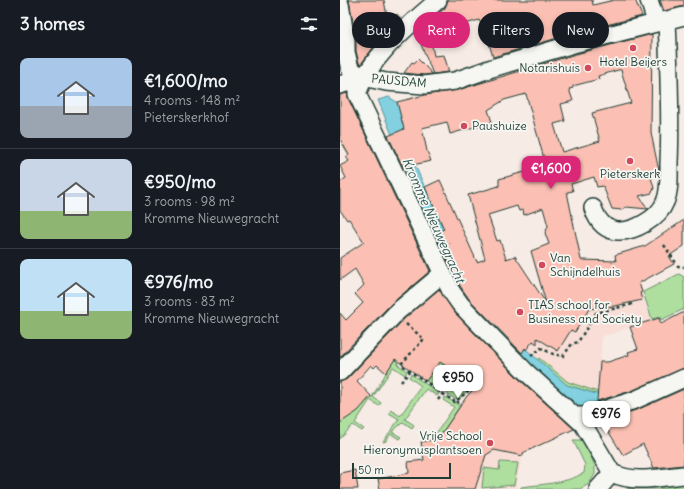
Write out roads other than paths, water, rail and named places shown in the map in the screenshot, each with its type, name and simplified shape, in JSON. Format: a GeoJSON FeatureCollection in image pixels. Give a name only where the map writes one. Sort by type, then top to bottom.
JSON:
{"type":"FeatureCollection","features":[{"type":"Feature","properties":{"kind":"street"},"geometry":{"type":"LineString","coordinates":[[438,0],[394,40],[363,77],[357,94],[381,142],[442,274],[461,306],[525,371],[583,424],[612,473],[625,479],[638,480],[684,475]]}},
{"type":"Feature","properties":{"kind":"street"},"geometry":{"type":"LineString","coordinates":[[593,208],[596,218],[612,230],[626,231],[638,227],[653,217],[665,203],[677,159],[670,88],[661,21],[649,0]]}},
{"type":"Feature","properties":{"kind":"street"},"geometry":{"type":"LineString","coordinates":[[340,4],[346,41],[343,52],[350,69],[363,77]]}},
{"type":"Feature","properties":{"kind":"street","name":"PAUSDAM"},"geometry":{"type":"LineString","coordinates":[[363,77],[386,82],[436,84],[454,81],[573,44],[684,16]]}},
{"type":"Feature","properties":{"kind":"street"},"geometry":{"type":"LineString","coordinates":[[340,85],[363,77]]}},
{"type":"Feature","properties":{"kind":"street"},"geometry":{"type":"LineString","coordinates":[[340,372],[398,311],[442,274]]}},
{"type":"Feature","properties":{"kind":"street"},"geometry":{"type":"LineString","coordinates":[[575,416],[584,416],[635,400],[684,378]]}},
{"type":"Feature","properties":{"kind":"street"},"geometry":{"type":"LineString","coordinates":[[598,489],[612,473]]}},
{"type":"Feature","properties":{"kind":"water","name":"Kromme Nieuwegracht"},"geometry":{"type":"Polygon","coordinates":[[[389,97],[398,103],[410,154],[446,235],[512,337],[567,385],[596,394],[661,371],[684,358],[684,371],[646,389],[584,409],[530,369],[481,318],[458,286],[426,220],[378,100],[389,97]]]}},
{"type":"Feature","properties":{"kind":"place","name":"Hotel Beijers"},"geometry":{"type":"Point","coordinates":[633,48]}},
{"type":"Feature","properties":{"kind":"place","name":"Notarishuis"},"geometry":{"type":"Point","coordinates":[588,68]}},
{"type":"Feature","properties":{"kind":"place","name":"Paushuize"},"geometry":{"type":"Point","coordinates":[464,126]}},
{"type":"Feature","properties":{"kind":"place","name":"Pieterskerk"},"geometry":{"type":"Point","coordinates":[630,161]}},
{"type":"Feature","properties":{"kind":"place","name":"Van Schijndelhuis"},"geometry":{"type":"Point","coordinates":[542,265]}},
{"type":"Feature","properties":{"kind":"place","name":"TIAS school for Business and Society"},"geometry":{"type":"Point","coordinates":[520,312]}},
{"type":"Feature","properties":{"kind":"place","name":"Vrije School Hieronymusplantsoen"},"geometry":{"type":"Point","coordinates":[490,443]}}]}
